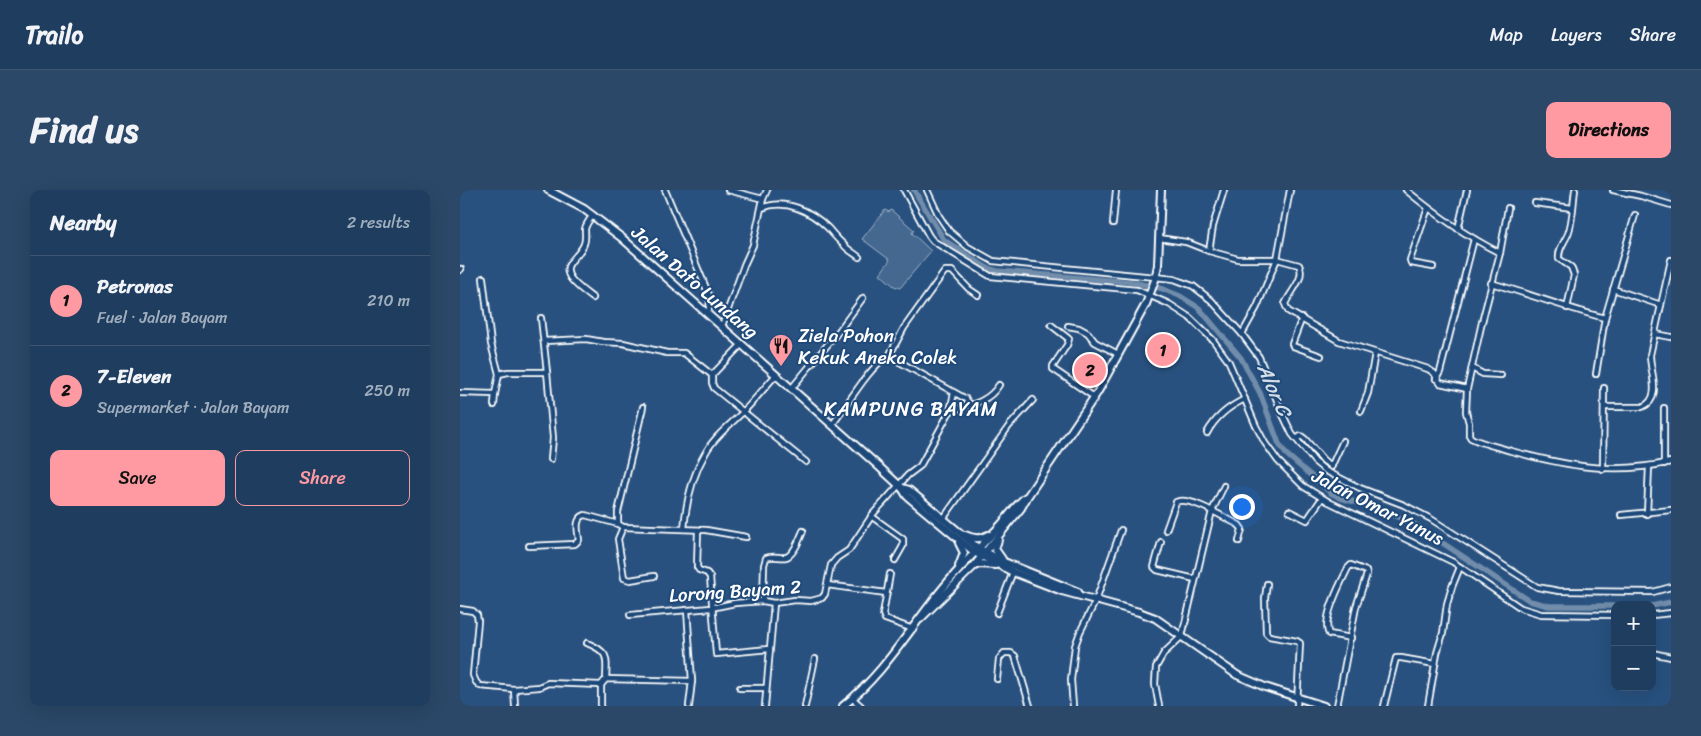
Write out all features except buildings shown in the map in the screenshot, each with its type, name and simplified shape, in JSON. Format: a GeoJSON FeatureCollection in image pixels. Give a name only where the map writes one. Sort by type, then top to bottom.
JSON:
{"type":"FeatureCollection","features":[{"type":"Feature","properties":{"kind":"main road","name":"Jalan Dato Lundang"},"geometry":{"type":"LineString","coordinates":[[548,190],[592,215],[622,238],[832,425],[900,487],[907,496],[976,550],[1004,564],[1065,586],[1092,599]]}},
{"type":"Feature","properties":{"kind":"main road"},"geometry":{"type":"LineString","coordinates":[[1004,564],[995,549],[1002,529],[1017,503],[1026,497],[1094,397],[1140,317],[1155,278],[1161,190]]}},
{"type":"Feature","properties":{"kind":"main road","name":"Jalan Dato Lundang"},"geometry":{"type":"LineString","coordinates":[[900,487],[909,490],[943,518],[958,536]]}},
{"type":"Feature","properties":{"kind":"main road"},"geometry":{"type":"LineString","coordinates":[[955,573],[963,559],[964,553],[958,536],[976,539],[983,538],[1002,529]]}},
{"type":"Feature","properties":{"kind":"main road"},"geometry":{"type":"LineString","coordinates":[[844,706],[881,669],[955,573],[976,550],[1002,529]]}},
{"type":"Feature","properties":{"kind":"main road"},"geometry":{"type":"LineString","coordinates":[[920,619],[974,566],[1002,529]]}},
{"type":"Feature","properties":{"kind":"main road"},"geometry":{"type":"LineString","coordinates":[[974,566],[979,564],[1004,564]]}},
{"type":"Feature","properties":{"kind":"main road","name":"Jalan Dato Lundang"},"geometry":{"type":"LineString","coordinates":[[1004,564],[1013,572],[1062,591],[1155,618],[1237,675],[1297,702],[1324,706]]}},
{"type":"Feature","properties":{"kind":"street"},"geometry":{"type":"LineString","coordinates":[[665,190],[709,295],[708,314]]}},
{"type":"Feature","properties":{"kind":"street"},"geometry":{"type":"LineString","coordinates":[[728,190],[763,199]]}},
{"type":"Feature","properties":{"kind":"street"},"geometry":{"type":"LineString","coordinates":[[722,326],[753,245],[763,199],[767,190]]}},
{"type":"Feature","properties":{"kind":"street","name":"Jalan Omar Yunus"},"geometry":{"type":"LineString","coordinates":[[904,190],[929,236],[990,276],[1137,290],[1150,293],[1189,317],[1213,340],[1229,362],[1256,426],[1278,460],[1303,486],[1322,498],[1460,566],[1521,608],[1541,614],[1611,615]]}},
{"type":"Feature","properties":{"kind":"street"},"geometry":{"type":"LineString","coordinates":[[927,190],[939,216],[949,230],[968,247],[993,262],[1174,279],[1193,286],[1211,300],[1252,345],[1283,416],[1296,439],[1315,462],[1329,472],[1360,488],[1404,505],[1431,519],[1537,587],[1559,591],[1653,592],[1671,587]]}},
{"type":"Feature","properties":{"kind":"street"},"geometry":{"type":"LineString","coordinates":[[1113,223],[1116,190]]}},
{"type":"Feature","properties":{"kind":"street"},"geometry":{"type":"LineString","coordinates":[[1209,251],[1213,226],[1224,190]]}},
{"type":"Feature","properties":{"kind":"street"},"geometry":{"type":"LineString","coordinates":[[1242,334],[1257,307],[1277,259],[1290,190]]}},
{"type":"Feature","properties":{"kind":"street"},"geometry":{"type":"LineString","coordinates":[[1406,190],[1458,229],[1500,253]]}},
{"type":"Feature","properties":{"kind":"street"},"geometry":{"type":"LineString","coordinates":[[1458,229],[1467,190]]}},
{"type":"Feature","properties":{"kind":"street"},"geometry":{"type":"LineString","coordinates":[[1567,308],[1574,275],[1570,267],[1559,260],[1559,255],[1568,233],[1575,190]]}},
{"type":"Feature","properties":{"kind":"street"},"geometry":{"type":"LineString","coordinates":[[1613,190],[1671,205]]}},
{"type":"Feature","properties":{"kind":"street"},"geometry":{"type":"LineString","coordinates":[[1641,196],[1644,190]]}},
{"type":"Feature","properties":{"kind":"street"},"geometry":{"type":"LineString","coordinates":[[762,208],[770,204],[779,203],[808,213],[827,228],[842,245],[859,257]]}},
{"type":"Feature","properties":{"kind":"street"},"geometry":{"type":"LineString","coordinates":[[1535,203],[1572,208]]}},
{"type":"Feature","properties":{"kind":"street"},"geometry":{"type":"LineString","coordinates":[[1428,208],[1410,260],[1411,263],[1433,267]]}},
{"type":"Feature","properties":{"kind":"street"},"geometry":{"type":"LineString","coordinates":[[1508,208],[1500,253],[1491,283],[1467,389],[1466,412],[1469,422],[1469,435],[1471,438],[1535,458],[1604,469],[1649,466],[1671,462]]}},
{"type":"Feature","properties":{"kind":"street"},"geometry":{"type":"LineString","coordinates":[[592,215],[585,227],[586,236],[584,244],[566,270],[568,276],[593,298]]}},
{"type":"Feature","properties":{"kind":"street"},"geometry":{"type":"LineString","coordinates":[[1596,374],[1605,318],[1635,215]]}},
{"type":"Feature","properties":{"kind":"street"},"geometry":{"type":"LineString","coordinates":[[1159,238],[1186,242],[1238,260],[1277,259],[1299,264],[1301,268],[1300,277],[1285,304],[1288,311],[1339,341],[1428,369],[1434,373],[1440,383],[1467,389]]}},
{"type":"Feature","properties":{"kind":"street"},"geometry":{"type":"LineString","coordinates":[[1436,379],[1440,372],[1474,238]]}},
{"type":"Feature","properties":{"kind":"street"},"geometry":{"type":"LineString","coordinates":[[1604,407],[1642,407],[1650,402],[1654,388],[1650,355],[1671,260]]}},
{"type":"Feature","properties":{"kind":"street"},"geometry":{"type":"LineString","coordinates":[[832,425],[870,374],[884,358],[889,356],[904,328],[946,271],[952,271],[969,289],[978,295]]}},
{"type":"Feature","properties":{"kind":"street"},"geometry":{"type":"LineString","coordinates":[[483,278],[492,344],[499,374],[494,405]]}},
{"type":"Feature","properties":{"kind":"street"},"geometry":{"type":"LineString","coordinates":[[1491,283],[1528,293],[1567,308],[1605,318]]}},
{"type":"Feature","properties":{"kind":"street"},"geometry":{"type":"LineString","coordinates":[[1613,289],[1661,305]]}},
{"type":"Feature","properties":{"kind":"street"},"geometry":{"type":"LineString","coordinates":[[791,389],[863,298]]}},
{"type":"Feature","properties":{"kind":"street"},"geometry":{"type":"LineString","coordinates":[[541,318],[553,438],[552,458]]}},
{"type":"Feature","properties":{"kind":"street"},"geometry":{"type":"LineString","coordinates":[[1302,318],[1292,344],[1321,356]]}},
{"type":"Feature","properties":{"kind":"street"},"geometry":{"type":"LineString","coordinates":[[1051,325],[1069,339],[1053,369],[1094,397]]}},
{"type":"Feature","properties":{"kind":"street"},"geometry":{"type":"LineString","coordinates":[[1068,326],[1088,333],[1095,342],[1118,354]]}},
{"type":"Feature","properties":{"kind":"street"},"geometry":{"type":"LineString","coordinates":[[1655,334],[1671,337]]}},
{"type":"Feature","properties":{"kind":"street"},"geometry":{"type":"LineString","coordinates":[[544,341],[586,339],[623,343],[667,353],[684,353],[712,375]]}},
{"type":"Feature","properties":{"kind":"street"},"geometry":{"type":"LineString","coordinates":[[742,344],[712,375],[714,388],[806,462]]}},
{"type":"Feature","properties":{"kind":"street"},"geometry":{"type":"LineString","coordinates":[[1361,410],[1368,393],[1375,353]]}},
{"type":"Feature","properties":{"kind":"street"},"geometry":{"type":"LineString","coordinates":[[889,356],[966,399],[970,405]]}},
{"type":"Feature","properties":{"kind":"street"},"geometry":{"type":"LineString","coordinates":[[1472,368],[1483,374],[1501,375]]}},
{"type":"Feature","properties":{"kind":"street"},"geometry":{"type":"LineString","coordinates":[[499,374],[508,372],[547,372]]}},
{"type":"Feature","properties":{"kind":"street"},"geometry":{"type":"LineString","coordinates":[[684,529],[686,502],[700,463],[707,450],[776,375]]}},
{"type":"Feature","properties":{"kind":"street"},"geometry":{"type":"LineString","coordinates":[[950,411],[990,396],[999,384]]}},
{"type":"Feature","properties":{"kind":"street"},"geometry":{"type":"LineString","coordinates":[[1604,388],[1604,469]]}},
{"type":"Feature","properties":{"kind":"street"},"geometry":{"type":"LineString","coordinates":[[460,393],[495,394]]}},
{"type":"Feature","properties":{"kind":"street","name":"Lorong Bayam 2"},"geometry":{"type":"LineString","coordinates":[[630,615],[711,608],[735,603],[811,601],[822,598],[826,594],[831,564],[848,550],[871,516],[920,466],[950,411],[954,393]]}},
{"type":"Feature","properties":{"kind":"street"},"geometry":{"type":"LineString","coordinates":[[1207,433],[1228,409],[1245,399]]}},
{"type":"Feature","properties":{"kind":"street"},"geometry":{"type":"LineString","coordinates":[[943,518],[1009,426],[1032,400]]}},
{"type":"Feature","properties":{"kind":"street"},"geometry":{"type":"LineString","coordinates":[[618,524],[618,512],[643,408]]}},
{"type":"Feature","properties":{"kind":"street"},"geometry":{"type":"LineString","coordinates":[[1664,408],[1664,464]]}},
{"type":"Feature","properties":{"kind":"street"},"geometry":{"type":"LineString","coordinates":[[1296,439],[1301,436],[1305,438],[1324,461],[1332,466]]}},
{"type":"Feature","properties":{"kind":"street"},"geometry":{"type":"LineString","coordinates":[[1329,472],[1343,441]]}},
{"type":"Feature","properties":{"kind":"street"},"geometry":{"type":"LineString","coordinates":[[1647,514],[1649,466]]}},
{"type":"Feature","properties":{"kind":"street"},"geometry":{"type":"LineString","coordinates":[[1159,706],[1155,684],[1156,667],[1164,653],[1182,636],[1212,511],[1224,486]]}},
{"type":"Feature","properties":{"kind":"street"},"geometry":{"type":"LineString","coordinates":[[1289,511],[1308,520],[1322,498]]}},
{"type":"Feature","properties":{"kind":"street"},"geometry":{"type":"LineString","coordinates":[[1166,530],[1176,502],[1180,500],[1196,503],[1240,526],[1242,533],[1239,541]]}},
{"type":"Feature","properties":{"kind":"street"},"geometry":{"type":"LineString","coordinates":[[1621,515],[1647,514],[1671,510]]}},
{"type":"Feature","properties":{"kind":"street"},"geometry":{"type":"LineString","coordinates":[[529,546],[575,544],[579,540],[578,521],[580,517],[585,516],[623,527],[698,530],[746,537]]}},
{"type":"Feature","properties":{"kind":"street"},"geometry":{"type":"LineString","coordinates":[[871,516],[903,539],[904,546],[894,560]]}},
{"type":"Feature","properties":{"kind":"street"},"geometry":{"type":"LineString","coordinates":[[623,527],[618,539],[624,578],[630,580],[654,576]]}},
{"type":"Feature","properties":{"kind":"street"},"geometry":{"type":"LineString","coordinates":[[698,530],[698,568],[709,575],[716,654],[769,649]]}},
{"type":"Feature","properties":{"kind":"street"},"geometry":{"type":"LineString","coordinates":[[1073,706],[1071,666],[1075,646],[1092,599],[1121,530]]}},
{"type":"Feature","properties":{"kind":"street"},"geometry":{"type":"LineString","coordinates":[[763,601],[764,565],[766,558],[771,556],[786,557],[792,554],[803,531]]}},
{"type":"Feature","properties":{"kind":"street"},"geometry":{"type":"LineString","coordinates":[[1161,542],[1154,567],[1157,570],[1195,579]]}},
{"type":"Feature","properties":{"kind":"street"},"geometry":{"type":"LineString","coordinates":[[1337,706],[1351,638],[1356,607],[1367,574],[1353,565],[1348,568],[1334,597],[1327,630],[1329,634],[1351,638]]}},
{"type":"Feature","properties":{"kind":"street"},"geometry":{"type":"LineString","coordinates":[[1428,706],[1452,587],[1460,566]]}},
{"type":"Feature","properties":{"kind":"street"},"geometry":{"type":"LineString","coordinates":[[997,612],[1013,572]]}},
{"type":"Feature","properties":{"kind":"street"},"geometry":{"type":"LineString","coordinates":[[890,574],[883,614],[885,619],[913,629]]}},
{"type":"Feature","properties":{"kind":"street"},"geometry":{"type":"LineString","coordinates":[[1268,584],[1266,633],[1268,636],[1297,640],[1300,643],[1297,702]]}},
{"type":"Feature","properties":{"kind":"street"},"geometry":{"type":"LineString","coordinates":[[827,585],[886,593]]}},
{"type":"Feature","properties":{"kind":"street"},"geometry":{"type":"LineString","coordinates":[[765,706],[765,688],[774,603]]}},
{"type":"Feature","properties":{"kind":"street"},"geometry":{"type":"LineString","coordinates":[[460,610],[473,611],[477,615],[473,675],[480,686],[514,690],[548,683],[601,684],[606,680],[692,680]]}},
{"type":"Feature","properties":{"kind":"street"},"geometry":{"type":"LineString","coordinates":[[688,610],[692,680],[689,706]]}},
{"type":"Feature","properties":{"kind":"street"},"geometry":{"type":"LineString","coordinates":[[1656,615],[1671,614]]}},
{"type":"Feature","properties":{"kind":"street"},"geometry":{"type":"LineString","coordinates":[[587,643],[601,648],[607,658],[606,680]]}},
{"type":"Feature","properties":{"kind":"street"},"geometry":{"type":"LineString","coordinates":[[997,679],[999,658],[1004,653],[1011,653],[1015,656],[1030,706]]}},
{"type":"Feature","properties":{"kind":"street"},"geometry":{"type":"LineString","coordinates":[[1656,653],[1671,657]]}},
{"type":"Feature","properties":{"kind":"street"},"geometry":{"type":"LineString","coordinates":[[1384,706],[1396,658],[1435,664]]}},
{"type":"Feature","properties":{"kind":"street"},"geometry":{"type":"LineString","coordinates":[[805,706],[815,659]]}},
{"type":"Feature","properties":{"kind":"street"},"geometry":{"type":"LineString","coordinates":[[601,684],[601,706]]}},
{"type":"Feature","properties":{"kind":"street"},"geometry":{"type":"LineString","coordinates":[[740,688],[765,688]]}},
{"type":"Feature","properties":{"kind":"street"},"geometry":{"type":"LineString","coordinates":[[514,690],[515,706]]}},
{"type":"Feature","properties":{"kind":"street"},"geometry":{"type":"LineString","coordinates":[[853,698],[861,706]]}},
{"type":"Feature","properties":{"kind":"shaded area"},"geometry":{"type":"Polygon","coordinates":[[[885,210],[889,212],[891,210],[914,230],[912,233],[931,251],[900,288],[894,286],[880,274],[890,260],[862,239],[885,210]]]}},
{"type":"Feature","properties":{"kind":"waterway","name":"Alor C"},"geometry":{"type":"LineString","coordinates":[[914,190],[944,240],[987,268],[997,271],[1131,282],[1160,288],[1180,296],[1199,308],[1241,358],[1260,393],[1279,444],[1286,454],[1331,493],[1341,498],[1380,509],[1414,524],[1530,601],[1549,606],[1611,606]]}},
{"type":"Feature","properties":{"kind":"waterway","name":"Alor C"},"geometry":{"type":"LineString","coordinates":[[1656,605],[1671,602]]}},
{"type":"Feature","properties":{"kind":"place","name":"Petronas"},"geometry":{"type":"Point","coordinates":[1163,350]}},
{"type":"Feature","properties":{"kind":"place","name":"Ziela Pohon Kekuk Aneka Colek"},"geometry":{"type":"Point","coordinates":[781,367]}},
{"type":"Feature","properties":{"kind":"place","name":"7-Eleven"},"geometry":{"type":"Point","coordinates":[1090,370]}},
{"type":"Feature","properties":{"kind":"district","name":"KAMPUNG BAYAM"},"geometry":{"type":"Point","coordinates":[911,409]}}]}
